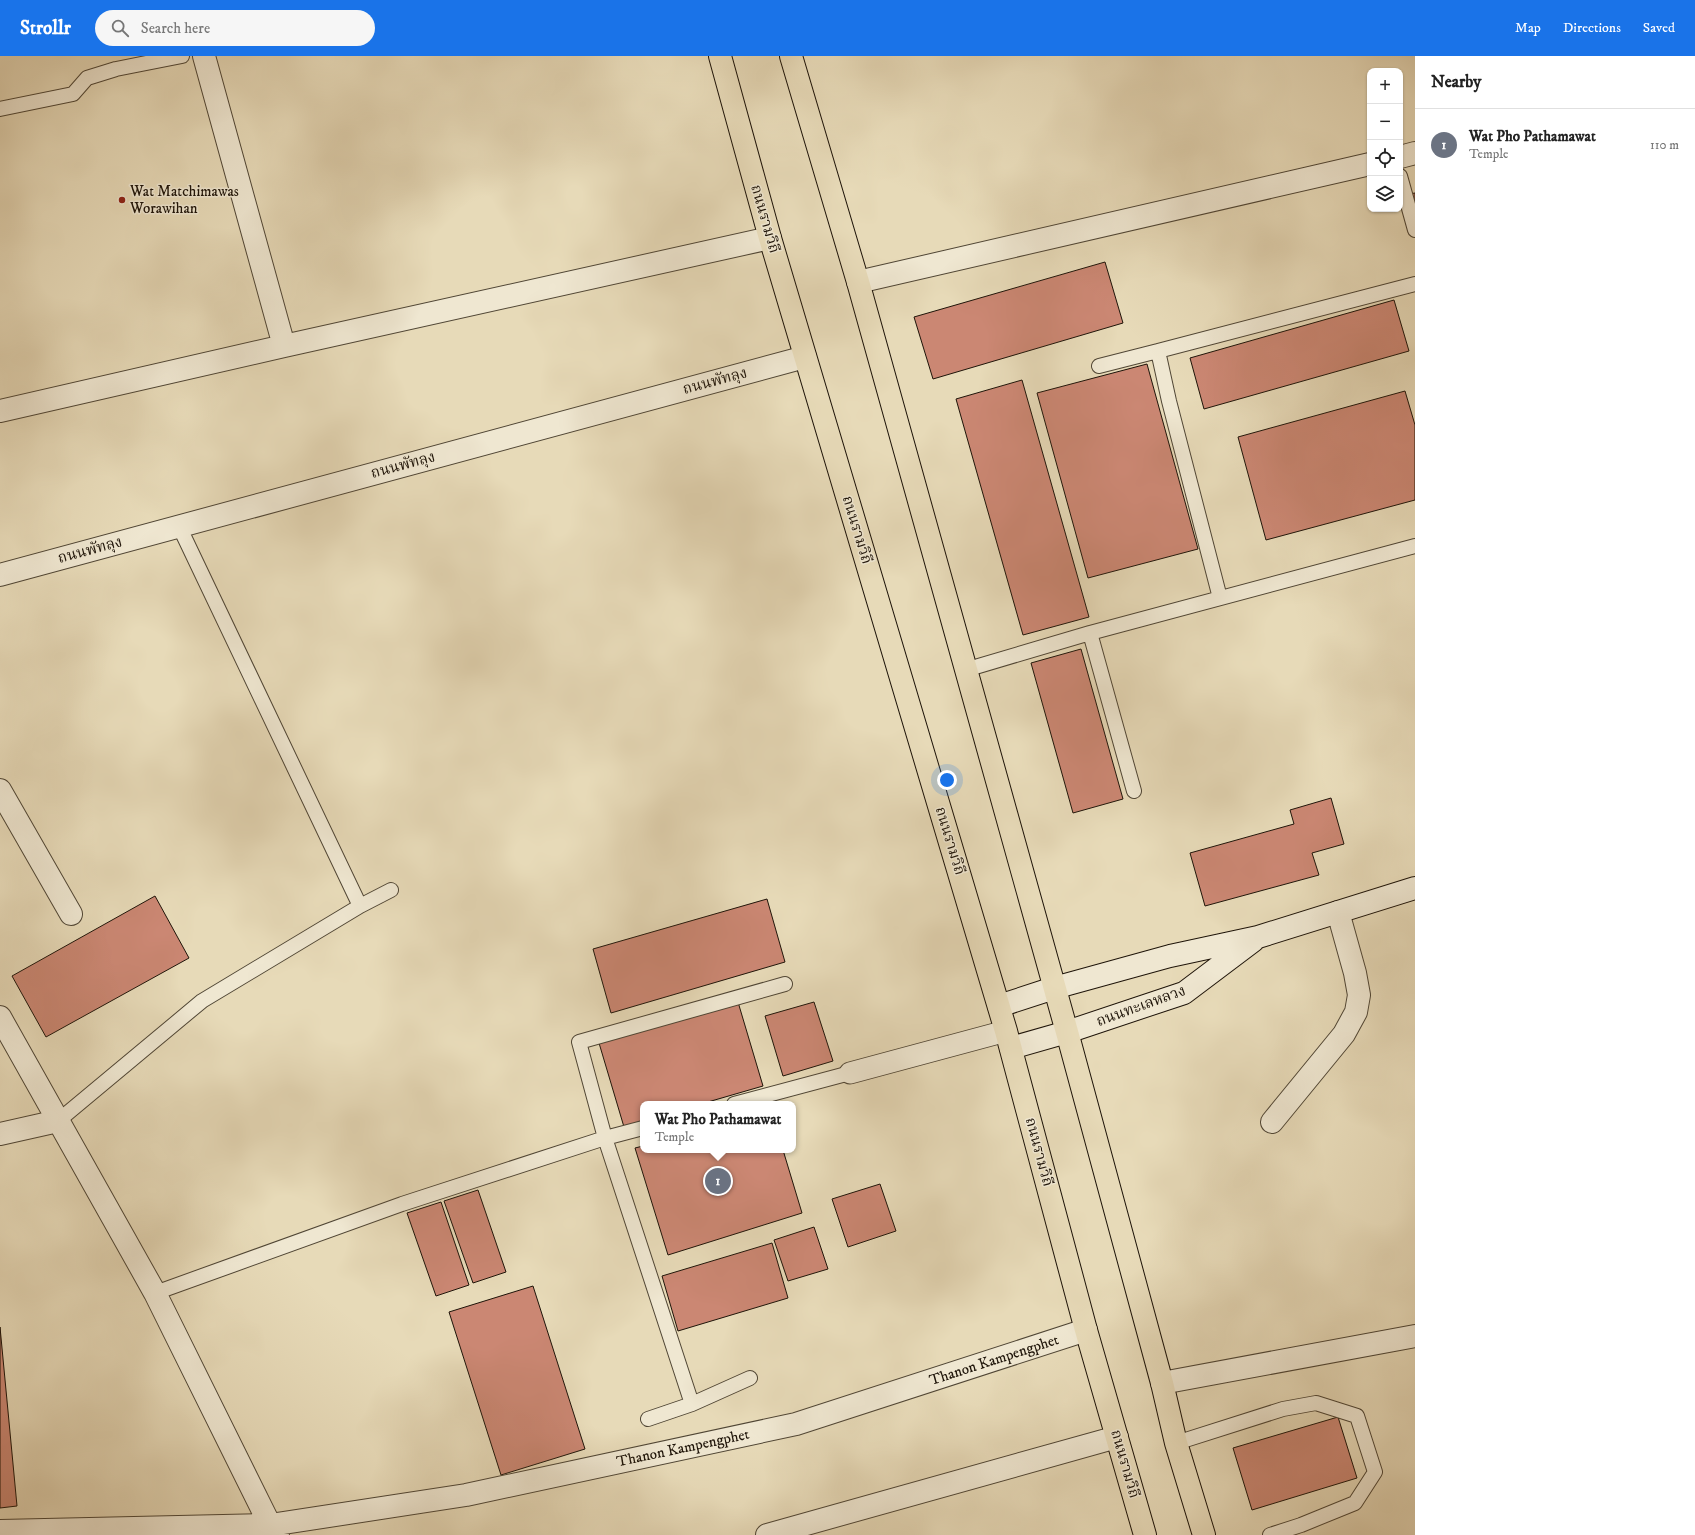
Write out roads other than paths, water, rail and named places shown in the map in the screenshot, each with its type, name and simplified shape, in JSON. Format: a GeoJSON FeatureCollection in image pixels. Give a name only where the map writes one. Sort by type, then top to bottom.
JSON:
{"type":"FeatureCollection","features":[{"type":"Feature","properties":{"kind":"main road","name":"ถนนรามวิถี"},"geometry":{"type":"LineString","coordinates":[[720,56],[770,238],[1009,1040],[1086,1330],[1145,1535]]}},
{"type":"Feature","properties":{"kind":"main road"},"geometry":{"type":"LineString","coordinates":[[791,56],[858,282],[1067,1032],[1162,1383],[1176,1443],[1204,1535]]}},
{"type":"Feature","properties":{"kind":"street"},"geometry":{"type":"LineString","coordinates":[[204,56],[284,346]]}},
{"type":"Feature","properties":{"kind":"street"},"geometry":{"type":"LineString","coordinates":[[1403,156],[1415,153]]}},
{"type":"Feature","properties":{"kind":"street"},"geometry":{"type":"LineString","coordinates":[[858,282],[1367,165]]}},
{"type":"Feature","properties":{"kind":"street"},"geometry":{"type":"LineString","coordinates":[[0,411],[770,238]]}},
{"type":"Feature","properties":{"kind":"street","name":"ถนนพัทลุง"},"geometry":{"type":"LineString","coordinates":[[0,575],[805,357]]}},
{"type":"Feature","properties":{"kind":"street"},"geometry":{"type":"LineString","coordinates":[[0,790],[71,914]]}},
{"type":"Feature","properties":{"kind":"street","name":"ถนนทะเลหลวง"},"geometry":{"type":"LineString","coordinates":[[999,1006],[1054,988],[1170,956],[1258,937],[1415,888]]}},
{"type":"Feature","properties":{"kind":"street"},"geometry":{"type":"LineString","coordinates":[[1272,1122],[1344,1034],[1356,1012],[1359,995],[1355,973],[1338,912]]}},
{"type":"Feature","properties":{"kind":"street","name":"ถนนทะเลหลวง"},"geometry":{"type":"LineString","coordinates":[[1009,1040],[1067,1032],[1184,993],[1258,937]]}},
{"type":"Feature","properties":{"kind":"street"},"geometry":{"type":"LineString","coordinates":[[0,1017],[154,1293],[274,1530]]}},
{"type":"Feature","properties":{"kind":"street"},"geometry":{"type":"LineString","coordinates":[[850,1073],[1009,1040]]}},
{"type":"Feature","properties":{"kind":"street"},"geometry":{"type":"LineString","coordinates":[[0,1134],[58,1121]]}},
{"type":"Feature","properties":{"kind":"street","name":"Thanon Kampengphet"},"geometry":{"type":"LineString","coordinates":[[0,1531],[65,1532],[274,1530],[466,1495],[796,1424],[1086,1330]]}},
{"type":"Feature","properties":{"kind":"street"},"geometry":{"type":"LineString","coordinates":[[1162,1383],[1415,1336]]}},
{"type":"Feature","properties":{"kind":"street"},"geometry":{"type":"LineString","coordinates":[[767,1535],[1117,1437]]}},
{"type":"Feature","properties":{"kind":"lane"},"geometry":{"type":"LineString","coordinates":[[0,108],[72,94],[88,78],[116,69],[182,56]]}},
{"type":"Feature","properties":{"kind":"lane"},"geometry":{"type":"LineString","coordinates":[[1403,187],[1415,230]]}},
{"type":"Feature","properties":{"kind":"lane"},"geometry":{"type":"LineString","coordinates":[[1099,366],[1158,352],[1415,284]]}},
{"type":"Feature","properties":{"kind":"lane"},"geometry":{"type":"LineString","coordinates":[[1158,352],[1168,401],[1220,598]]}},
{"type":"Feature","properties":{"kind":"lane"},"geometry":{"type":"LineString","coordinates":[[179,526],[360,906]]}},
{"type":"Feature","properties":{"kind":"lane"},"geometry":{"type":"LineString","coordinates":[[966,670],[1090,633],[1415,546]]}},
{"type":"Feature","properties":{"kind":"lane"},"geometry":{"type":"LineString","coordinates":[[1090,633],[1134,790]]}},
{"type":"Feature","properties":{"kind":"lane"},"geometry":{"type":"LineString","coordinates":[[58,1121],[202,1001],[360,906],[391,890]]}},
{"type":"Feature","properties":{"kind":"lane"},"geometry":{"type":"LineString","coordinates":[[692,1404],[605,1138],[579,1042],[785,984]]}},
{"type":"Feature","properties":{"kind":"lane"},"geometry":{"type":"LineString","coordinates":[[745,1101],[850,1073]]}},
{"type":"Feature","properties":{"kind":"lane"},"geometry":{"type":"LineString","coordinates":[[154,1293],[402,1204],[605,1138],[640,1129]]}},
{"type":"Feature","properties":{"kind":"lane"},"geometry":{"type":"LineString","coordinates":[[648,1419],[692,1404],[750,1378]]}},
{"type":"Feature","properties":{"kind":"lane"},"geometry":{"type":"LineString","coordinates":[[1176,1443],[1283,1409],[1316,1403],[1357,1416],[1375,1472],[1355,1502],[1301,1525],[1270,1535]]}},
{"type":"Feature","properties":{"kind":"place","name":"Wat Matchimawas Worawihan"},"geometry":{"type":"Point","coordinates":[122,200]}},
{"type":"Feature","properties":{"kind":"place","name":"Wat Pho Pathamawat"},"geometry":{"type":"Point","coordinates":[718,1181]}}]}
